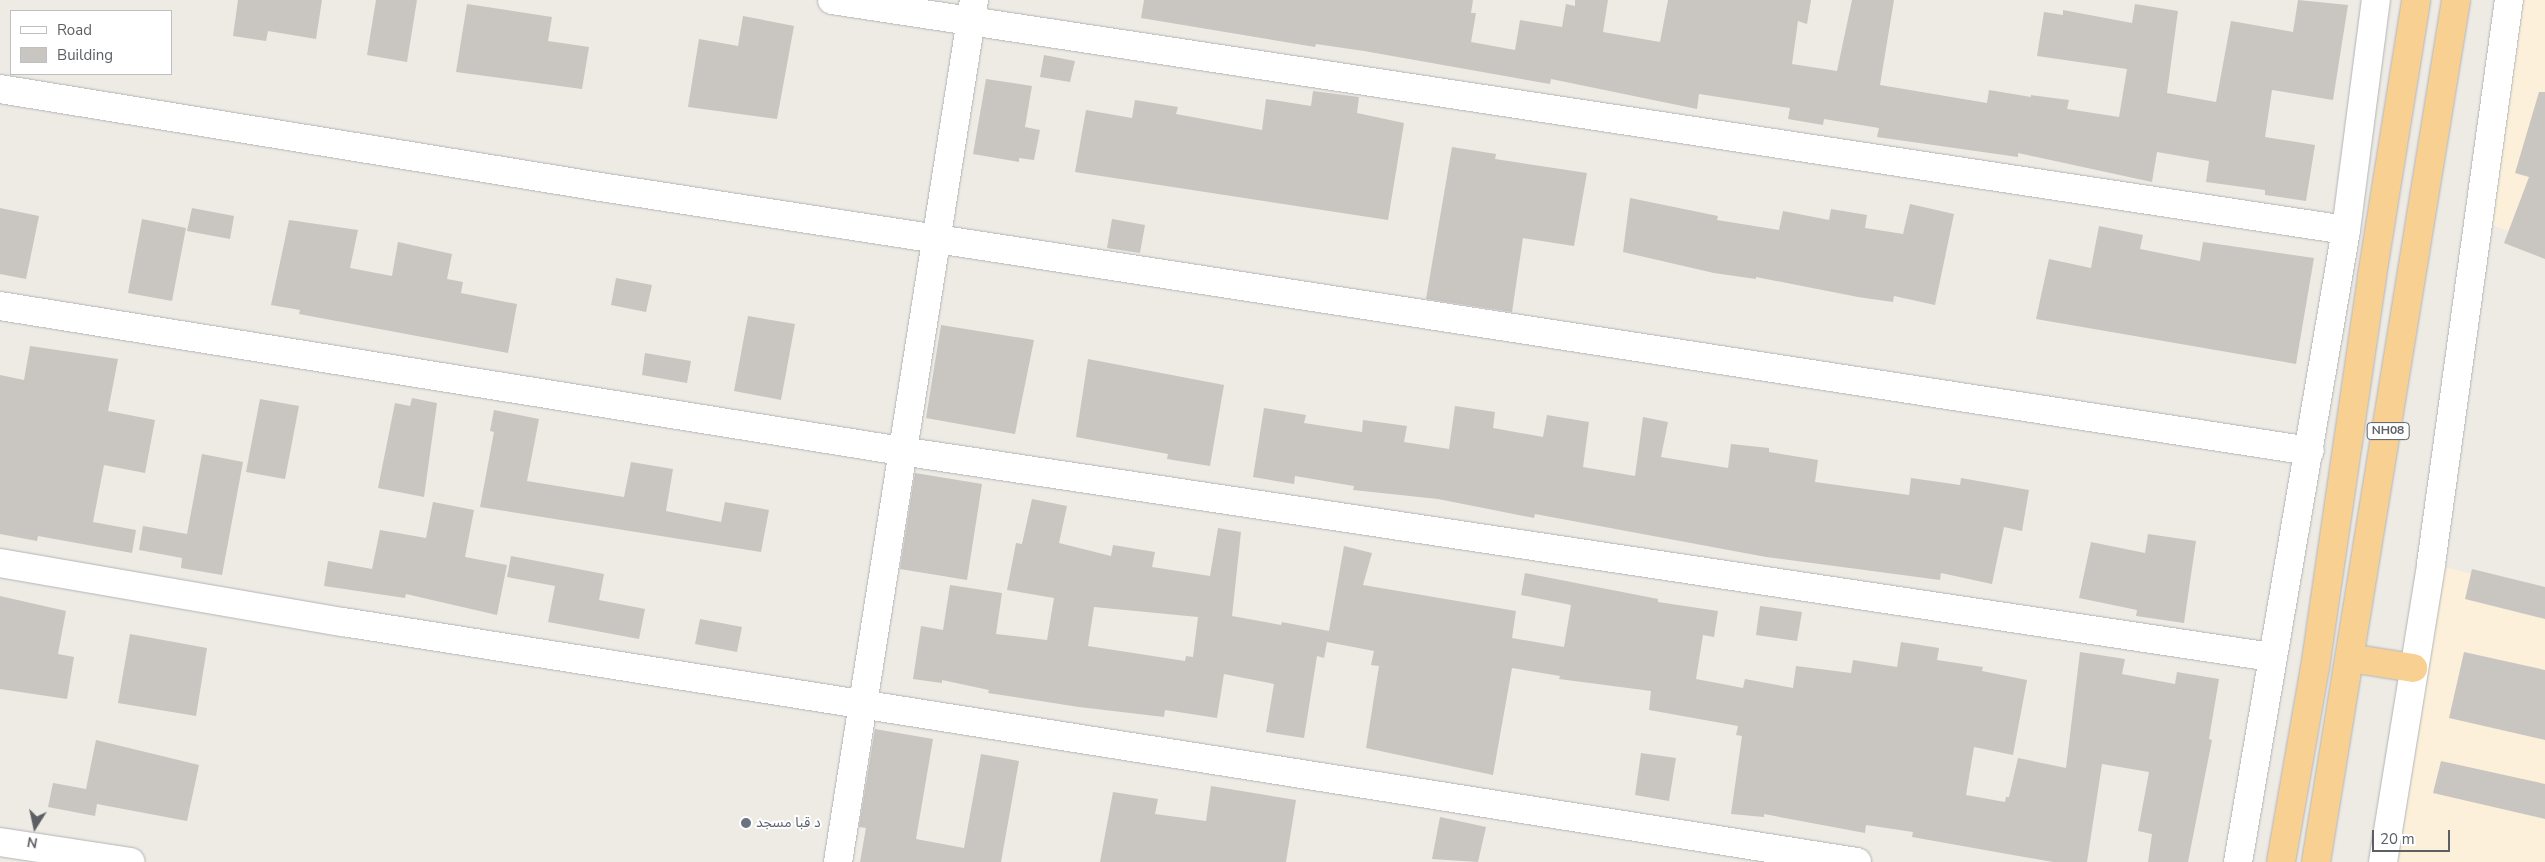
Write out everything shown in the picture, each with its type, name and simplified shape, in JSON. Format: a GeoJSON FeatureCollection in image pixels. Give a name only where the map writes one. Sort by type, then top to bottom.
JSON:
{"type":"FeatureCollection","features":[{"type":"Feature","properties":{"kind":"highway","name":"NH08"},"geometry":{"type":"LineString","coordinates":[[2281,862],[2315,668],[2372,276],[2416,0]]}},
{"type":"Feature","properties":{"kind":"highway","name":"NH08"},"geometry":{"type":"LineString","coordinates":[[2316,862],[2456,0]]}},
{"type":"Feature","properties":{"kind":"highway"},"geometry":{"type":"LineString","coordinates":[[2350,658],[2413,668]]}},
{"type":"Feature","properties":{"kind":"street"},"geometry":{"type":"LineString","coordinates":[[832,0],[973,11],[2346,230]]}},
{"type":"Feature","properties":{"kind":"street"},"geometry":{"type":"LineString","coordinates":[[2238,862],[2271,657],[2310,451],[2346,230],[2376,0]]}},
{"type":"Feature","properties":{"kind":"street"},"geometry":{"type":"LineString","coordinates":[[2383,862],[2431,564],[2509,0]]}},
{"type":"Feature","properties":{"kind":"street"},"geometry":{"type":"LineString","coordinates":[[838,862],[901,452],[973,11]]}},
{"type":"Feature","properties":{"kind":"street"},"geometry":{"type":"LineString","coordinates":[[0,89],[936,240],[2310,451]]}},
{"type":"Feature","properties":{"kind":"street"},"geometry":{"type":"LineString","coordinates":[[0,306],[901,452],[2271,657]]}},
{"type":"Feature","properties":{"kind":"street"},"geometry":{"type":"LineString","coordinates":[[0,563],[343,622],[862,702],[1857,862]]}},
{"type":"Feature","properties":{"kind":"street"},"geometry":{"type":"LineString","coordinates":[[0,842],[130,862]]}},
{"type":"Feature","properties":{"kind":"shaded area"},"geometry":{"type":"Polygon","coordinates":[[[2509,0],[2545,0],[2545,246],[2477,219],[2509,0]]]}},
{"type":"Feature","properties":{"kind":"shaded area"},"geometry":{"type":"Polygon","coordinates":[[[2431,564],[2545,591],[2545,862],[2383,862],[2431,564]]]}},
{"type":"Feature","properties":{"kind":"building"},"geometry":{"type":"Polygon","coordinates":[[[238,0],[322,0],[316,39],[268,31],[266,41],[233,36],[238,0]]]}},
{"type":"Feature","properties":{"kind":"building"},"geometry":{"type":"Polygon","coordinates":[[[376,0],[417,0],[407,62],[367,55],[376,0]]]}},
{"type":"Feature","properties":{"kind":"building"},"geometry":{"type":"Polygon","coordinates":[[[1144,0],[1473,0],[1471,13],[1476,13],[1471,42],[1515,50],[1520,20],[1562,27],[1566,4],[1575,6],[1575,0],[1608,0],[1603,32],[1660,42],[1668,0],[1811,0],[1807,24],[1798,21],[1792,64],[1837,71],[1852,0],[1894,0],[1880,85],[1987,103],[1989,90],[2031,97],[2031,95],[2069,100],[2067,109],[2119,117],[2127,69],[2037,56],[2044,12],[2063,15],[2063,10],[2132,23],[2135,4],[2178,11],[2167,93],[2216,102],[2231,21],[2293,32],[2298,0],[2348,5],[2333,100],[2272,90],[2265,137],[2315,145],[2306,201],[2265,195],[2265,190],[2206,182],[2209,161],[2157,152],[2152,182],[2018,153],[2018,157],[1877,137],[1879,128],[1824,119],[1823,125],[1788,119],[1790,108],[1699,94],[1697,109],[1551,79],[1550,84],[1364,51],[1316,44],[1315,47],[1141,18],[1144,0]]]}},
{"type":"Feature","properties":{"kind":"building"},"geometry":{"type":"Polygon","coordinates":[[[467,4],[552,17],[548,41],[589,47],[582,89],[456,72],[467,4]]]}},
{"type":"Feature","properties":{"kind":"building"},"geometry":{"type":"Polygon","coordinates":[[[743,16],[794,26],[777,119],[688,107],[699,39],[738,46],[743,16]]]}},
{"type":"Feature","properties":{"kind":"building"},"geometry":{"type":"Polygon","coordinates":[[[1044,55],[1075,61],[1070,82],[1040,77],[1044,55]]]}},
{"type":"Feature","properties":{"kind":"building"},"geometry":{"type":"Polygon","coordinates":[[[986,79],[1032,86],[1025,127],[1040,130],[1034,160],[1019,158],[1019,162],[973,154],[986,79]]]}},
{"type":"Feature","properties":{"kind":"building"},"geometry":{"type":"Polygon","coordinates":[[[1313,91],[1359,97],[1357,113],[1404,123],[1388,220],[1075,172],[1086,110],[1132,118],[1135,100],[1178,107],[1176,114],[1262,130],[1266,99],[1311,106],[1313,91]]]}},
{"type":"Feature","properties":{"kind":"building"},"geometry":{"type":"Polygon","coordinates":[[[2539,92],[2545,92],[2545,259],[2504,243],[2529,177],[2515,173],[2539,92]]]}},
{"type":"Feature","properties":{"kind":"building"},"geometry":{"type":"Polygon","coordinates":[[[1452,147],[1496,154],[1495,159],[1587,173],[1574,246],[1523,238],[1512,312],[1426,299],[1452,147]]]}},
{"type":"Feature","properties":{"kind":"building"},"geometry":{"type":"Polygon","coordinates":[[[1630,198],[1718,216],[1717,220],[1779,230],[1783,211],[1829,220],[1831,209],[1867,215],[1865,228],[1903,234],[1910,204],[1954,214],[1935,305],[1894,296],[1893,302],[1858,297],[1756,277],[1756,279],[1714,273],[1623,252],[1630,198]]]}},
{"type":"Feature","properties":{"kind":"building"},"geometry":{"type":"Polygon","coordinates":[[[0,208],[39,216],[26,279],[0,274],[0,208]]]}},
{"type":"Feature","properties":{"kind":"building"},"geometry":{"type":"Polygon","coordinates":[[[192,208],[234,216],[230,239],[187,231],[192,208]]]}},
{"type":"Feature","properties":{"kind":"building"},"geometry":{"type":"Polygon","coordinates":[[[142,219],[186,228],[172,301],[128,293],[142,219]]]}},
{"type":"Feature","properties":{"kind":"building"},"geometry":{"type":"Polygon","coordinates":[[[1112,219],[1145,225],[1140,253],[1107,248],[1112,219]]]}},
{"type":"Feature","properties":{"kind":"building"},"geometry":{"type":"Polygon","coordinates":[[[289,220],[358,230],[350,268],[392,276],[398,242],[452,254],[447,279],[463,282],[461,293],[517,304],[508,353],[299,314],[300,310],[271,305],[289,220]]]}},
{"type":"Feature","properties":{"kind":"building"},"geometry":{"type":"Polygon","coordinates":[[[2099,226],[2143,235],[2140,249],[2200,261],[2203,242],[2314,258],[2296,364],[2036,319],[2049,259],[2091,268],[2099,226]]]}},
{"type":"Feature","properties":{"kind":"building"},"geometry":{"type":"Polygon","coordinates":[[[616,278],[652,285],[646,312],[611,305],[616,278]]]}},
{"type":"Feature","properties":{"kind":"building"},"geometry":{"type":"Polygon","coordinates":[[[748,316],[795,324],[781,400],[734,391],[748,316]]]}},
{"type":"Feature","properties":{"kind":"building"},"geometry":{"type":"Polygon","coordinates":[[[941,325],[1034,340],[1015,434],[926,418],[941,325]]]}},
{"type":"Feature","properties":{"kind":"building"},"geometry":{"type":"Polygon","coordinates":[[[30,346],[118,359],[108,411],[155,420],[145,473],[104,465],[93,522],[136,530],[132,553],[38,536],[37,541],[0,534],[0,375],[24,380],[30,346]]]}},
{"type":"Feature","properties":{"kind":"building"},"geometry":{"type":"Polygon","coordinates":[[[645,353],[691,361],[687,383],[642,375],[645,353]]]}},
{"type":"Feature","properties":{"kind":"building"},"geometry":{"type":"Polygon","coordinates":[[[1088,359],[1224,385],[1210,466],[1167,459],[1168,454],[1076,437],[1088,359]]]}},
{"type":"Feature","properties":{"kind":"building"},"geometry":{"type":"Polygon","coordinates":[[[412,398],[437,403],[424,497],[378,488],[395,403],[410,406],[412,398]]]}},
{"type":"Feature","properties":{"kind":"building"},"geometry":{"type":"Polygon","coordinates":[[[260,399],[299,406],[285,479],[246,472],[260,399]]]}},
{"type":"Feature","properties":{"kind":"building"},"geometry":{"type":"Polygon","coordinates":[[[1455,406],[1495,412],[1493,428],[1543,437],[1547,415],[1589,422],[1583,467],[1635,476],[1643,417],[1668,422],[1661,457],[1728,468],[1731,444],[1769,448],[1769,452],[1818,460],[1815,482],[1909,495],[1911,478],[1960,485],[1961,478],[2029,490],[2022,531],[2004,527],[1992,584],[1941,573],[1940,580],[1766,557],[1535,514],[1534,518],[1438,499],[1353,490],[1354,486],[1295,476],[1294,484],[1253,477],[1264,408],[1306,415],[1304,423],[1362,432],[1363,420],[1407,426],[1404,442],[1449,449],[1455,406]]]}},
{"type":"Feature","properties":{"kind":"building"},"geometry":{"type":"Polygon","coordinates":[[[494,410],[539,419],[527,481],[624,497],[631,462],[673,469],[666,511],[721,522],[725,502],[769,510],[761,552],[480,507],[494,432],[490,431],[494,410]]]}},
{"type":"Feature","properties":{"kind":"building"},"geometry":{"type":"Polygon","coordinates":[[[202,454],[243,462],[222,575],[181,568],[182,558],[139,550],[143,526],[187,534],[202,454]]]}},
{"type":"Feature","properties":{"kind":"building"},"geometry":{"type":"Polygon","coordinates":[[[915,473],[982,484],[967,580],[900,569],[915,473]]]}},
{"type":"Feature","properties":{"kind":"building"},"geometry":{"type":"Polygon","coordinates":[[[1032,499],[1067,506],[1059,543],[1111,556],[1113,545],[1155,552],[1152,567],[1210,576],[1218,528],[1241,532],[1232,616],[1281,625],[1282,622],[1329,631],[1344,546],[1372,553],[1363,585],[1516,611],[1512,638],[1564,647],[1571,605],[1521,595],[1525,573],[1658,599],[1658,602],[1718,611],[1714,637],[1703,635],[1696,679],[1743,688],[1745,679],[1793,688],[1796,666],[1851,673],[1853,660],[1897,667],[1901,642],[1939,648],[1937,660],[1983,667],[1982,671],[2027,680],[2013,755],[1974,747],[1966,795],[2005,802],[2006,797],[2009,797],[2018,758],[2066,768],[2080,652],[2125,659],[2122,674],[2175,684],[2177,672],[2219,679],[2209,739],[2212,740],[2188,862],[2148,862],[2152,834],[2138,831],[2149,772],[2102,764],[2087,862],[2053,862],[1912,837],[1913,832],[1866,825],[1865,833],[1764,814],[1764,817],[1731,814],[1742,736],[1736,735],[1738,726],[1649,710],[1651,691],[1559,679],[1560,676],[1512,668],[1493,775],[1366,748],[1379,666],[1371,665],[1374,651],[1327,642],[1324,658],[1317,656],[1304,738],[1266,732],[1274,684],[1224,674],[1217,718],[1165,710],[1164,717],[1079,707],[988,693],[989,690],[942,680],[942,683],[913,679],[921,626],[943,630],[950,585],[1002,593],[996,634],[1047,640],[1054,598],[1007,590],[1016,543],[1022,544],[1032,499]],[[1094,607],[1088,646],[1185,661],[1186,656],[1193,657],[1198,617],[1094,607]]]}},
{"type":"Feature","properties":{"kind":"building"},"geometry":{"type":"Polygon","coordinates":[[[433,502],[474,510],[465,557],[507,565],[497,615],[406,594],[405,598],[324,586],[328,561],[372,569],[380,530],[426,538],[433,502]]]}},
{"type":"Feature","properties":{"kind":"building"},"geometry":{"type":"Polygon","coordinates":[[[2148,534],[2196,541],[2184,623],[2136,616],[2137,610],[2079,598],[2091,542],[2145,553],[2148,534]]]}},
{"type":"Feature","properties":{"kind":"building"},"geometry":{"type":"Polygon","coordinates":[[[511,556],[604,574],[599,600],[645,609],[639,639],[548,622],[555,586],[507,577],[511,556]]]}},
{"type":"Feature","properties":{"kind":"building"},"geometry":{"type":"Polygon","coordinates":[[[2472,569],[2545,587],[2545,619],[2465,599],[2472,569]]]}},
{"type":"Feature","properties":{"kind":"building"},"geometry":{"type":"Polygon","coordinates":[[[0,596],[66,611],[58,654],[74,657],[67,699],[0,689],[0,596]]]}},
{"type":"Feature","properties":{"kind":"building"},"geometry":{"type":"Polygon","coordinates":[[[1760,606],[1802,612],[1797,641],[1756,635],[1760,606]]]}},
{"type":"Feature","properties":{"kind":"building"},"geometry":{"type":"Polygon","coordinates":[[[700,619],[742,627],[737,652],[695,644],[700,619]]]}},
{"type":"Feature","properties":{"kind":"building"},"geometry":{"type":"Polygon","coordinates":[[[130,634],[207,648],[196,716],[118,703],[130,634]]]}},
{"type":"Feature","properties":{"kind":"building"},"geometry":{"type":"Polygon","coordinates":[[[2464,652],[2545,670],[2545,740],[2449,718],[2464,652]]]}},
{"type":"Feature","properties":{"kind":"building"},"geometry":{"type":"Polygon","coordinates":[[[875,729],[933,739],[916,839],[964,848],[981,754],[1019,761],[1001,862],[860,862],[866,828],[859,827],[875,729]]]}},
{"type":"Feature","properties":{"kind":"building"},"geometry":{"type":"Polygon","coordinates":[[[96,740],[199,765],[187,821],[97,804],[95,816],[48,807],[53,783],[86,789],[96,740]]]}},
{"type":"Feature","properties":{"kind":"building"},"geometry":{"type":"Polygon","coordinates":[[[1641,753],[1676,758],[1669,801],[1635,795],[1641,753]]]}},
{"type":"Feature","properties":{"kind":"building"},"geometry":{"type":"Polygon","coordinates":[[[2441,761],[2545,784],[2545,819],[2433,793],[2441,761]]]}},
{"type":"Feature","properties":{"kind":"building"},"geometry":{"type":"Polygon","coordinates":[[[1211,786],[1296,800],[1286,862],[1100,862],[1113,792],[1158,799],[1155,814],[1206,821],[1211,786]]]}},
{"type":"Feature","properties":{"kind":"building"},"geometry":{"type":"Polygon","coordinates":[[[1440,817],[1486,827],[1478,862],[1432,859],[1440,817]]]}},
{"type":"Feature","properties":{"kind":"place","name":"د قبا مسجد"},"geometry":{"type":"Point","coordinates":[746,823]}}]}
